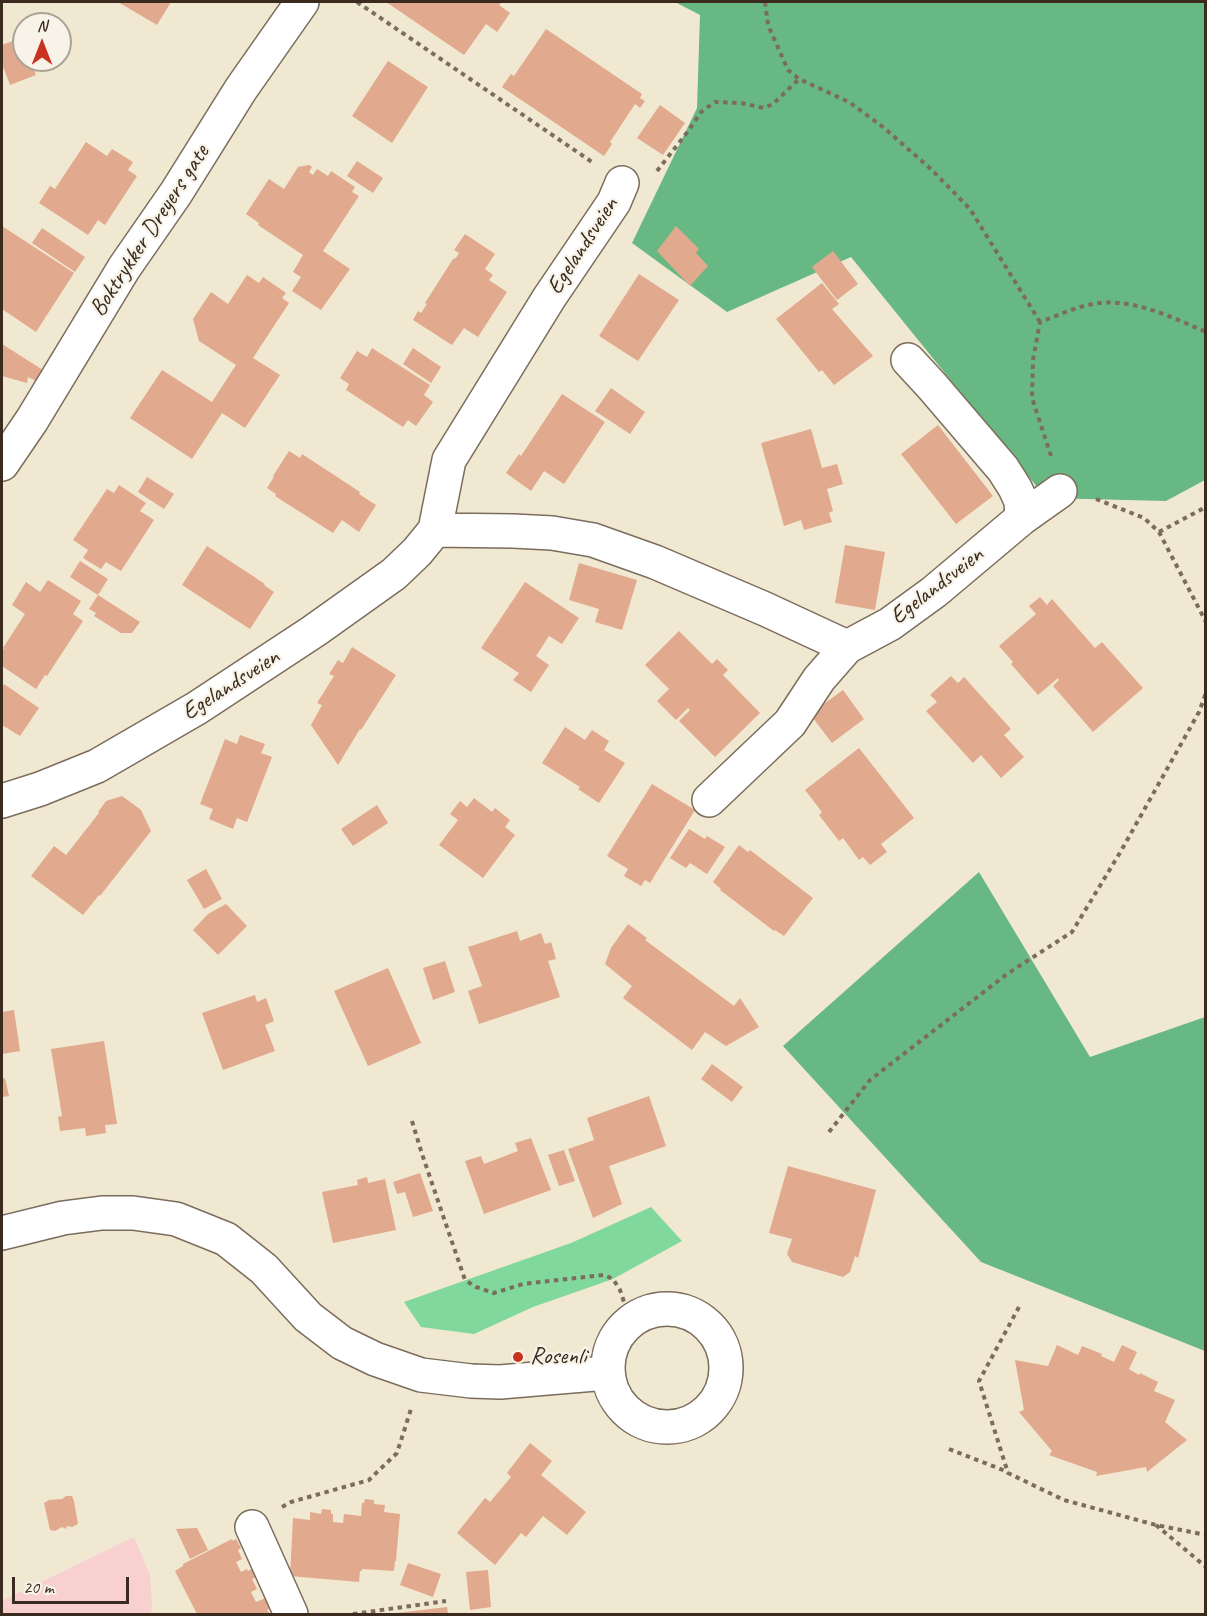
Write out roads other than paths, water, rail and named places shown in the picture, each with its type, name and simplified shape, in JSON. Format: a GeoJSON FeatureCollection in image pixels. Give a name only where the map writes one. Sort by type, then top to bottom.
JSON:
{"type":"FeatureCollection","features":[{"type":"Feature","properties":{"kind":"street","name":"Boktrykker Dreyers gate"},"geometry":{"type":"LineString","coordinates":[[2,464],[32,420],[124,268],[176,193],[241,89],[302,2]]}},
{"type":"Feature","properties":{"kind":"street","name":"Egelandsveien"},"geometry":{"type":"LineString","coordinates":[[2,801],[40,789],[97,766],[197,708],[314,631],[394,574],[417,552],[435,530],[448,460],[549,298],[614,202],[622,183]]}},
{"type":"Feature","properties":{"kind":"street"},"geometry":{"type":"LineString","coordinates":[[908,360],[1003,469],[1021,501],[1022,518]]}},
{"type":"Feature","properties":{"kind":"street","name":"Egelandsveien"},"geometry":{"type":"LineString","coordinates":[[709,800],[790,723],[819,679],[847,647],[890,624],[925,599],[1022,518],[1060,491]]}},
{"type":"Feature","properties":{"kind":"street"},"geometry":{"type":"LineString","coordinates":[[435,530],[552,533],[593,540],[655,562],[847,647]]}},
{"type":"Feature","properties":{"kind":"street"},"geometry":{"type":"LineString","coordinates":[[2,1233],[63,1218],[102,1213],[133,1213],[176,1219],[226,1239],[264,1269],[308,1317],[342,1343],[375,1359],[421,1375],[471,1381],[500,1382],[607,1373]]}},
{"type":"Feature","properties":{"kind":"street"},"geometry":{"type":"LineString","coordinates":[[653,1309],[678,1309],[701,1318],[718,1336],[727,1360],[724,1387],[716,1403],[704,1416],[680,1427],[655,1427],[632,1416],[615,1398],[607,1373],[608,1354],[616,1335],[630,1320],[653,1309]]}},
{"type":"Feature","properties":{"kind":"street"},"geometry":{"type":"LineString","coordinates":[[252,1527],[291,1614]]}},
{"type":"Feature","properties":{"kind":"place","name":"Rosenli"},"geometry":{"type":"Point","coordinates":[518,1357]}}]}
